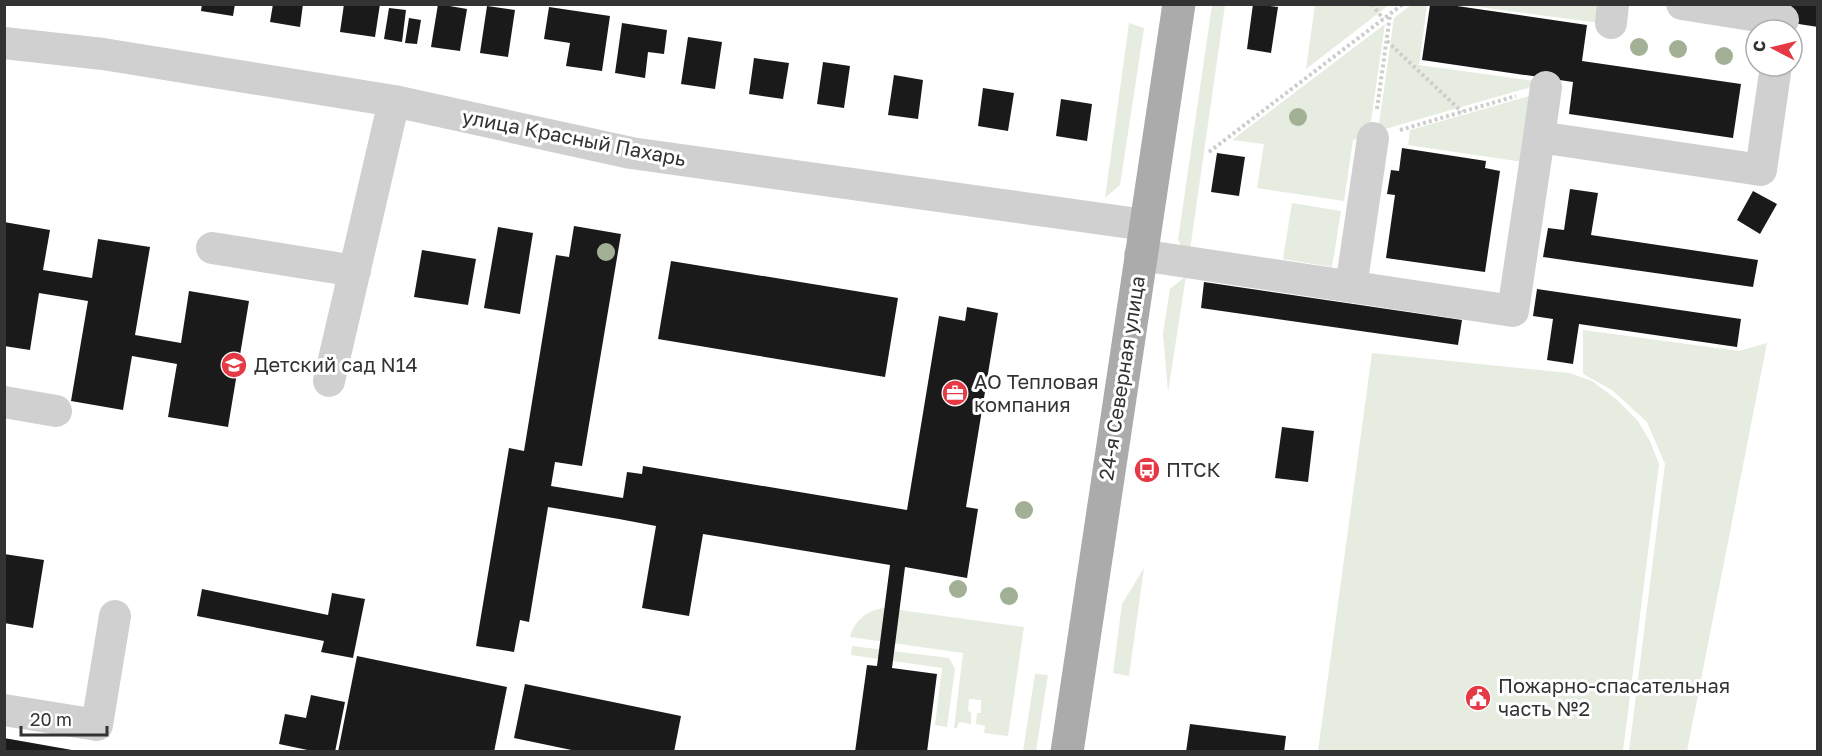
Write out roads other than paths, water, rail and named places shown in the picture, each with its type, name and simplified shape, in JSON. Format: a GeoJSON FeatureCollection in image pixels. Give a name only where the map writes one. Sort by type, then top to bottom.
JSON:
{"type":"FeatureCollection","features":[{"type":"Feature","properties":{"kind":"main road","name":"24-я Северная улица"},"geometry":{"type":"LineString","coordinates":[[1067,752],[1179,4]]}},
{"type":"Feature","properties":{"kind":"street"},"geometry":{"type":"LineString","coordinates":[[1682,4],[1783,18]]}},
{"type":"Feature","properties":{"kind":"street","name":"улица Красный Пахарь"},"geometry":{"type":"LineString","coordinates":[[4,43],[103,54],[394,101],[631,153],[1143,240],[1351,287],[1513,311],[1539,137]]}},
{"type":"Feature","properties":{"kind":"street"},"geometry":{"type":"LineString","coordinates":[[1546,87],[1539,137],[1761,170],[1774,78]]}},
{"type":"Feature","properties":{"kind":"street"},"geometry":{"type":"LineString","coordinates":[[328,381],[394,101]]}},
{"type":"Feature","properties":{"kind":"street"},"geometry":{"type":"LineString","coordinates":[[1351,287],[1373,138]]}},
{"type":"Feature","properties":{"kind":"street"},"geometry":{"type":"LineString","coordinates":[[212,248],[355,272]]}},
{"type":"Feature","properties":{"kind":"street"},"geometry":{"type":"LineString","coordinates":[[4,402],[57,411]]}},
{"type":"Feature","properties":{"kind":"street"},"geometry":{"type":"LineString","coordinates":[[4,710],[97,725],[115,616]]}},
{"type":"Feature","properties":{"kind":"place","name":"Детский сад N14"},"geometry":{"type":"Point","coordinates":[234,365]}},
{"type":"Feature","properties":{"kind":"place","name":"АО Тепловая компания"},"geometry":{"type":"Point","coordinates":[955,393]}},
{"type":"Feature","properties":{"kind":"place","name":"ПТСК"},"geometry":{"type":"Point","coordinates":[1147,470]}},
{"type":"Feature","properties":{"kind":"place","name":"Пожарно-спасательная часть №2"},"geometry":{"type":"Point","coordinates":[1478,698]}}]}
